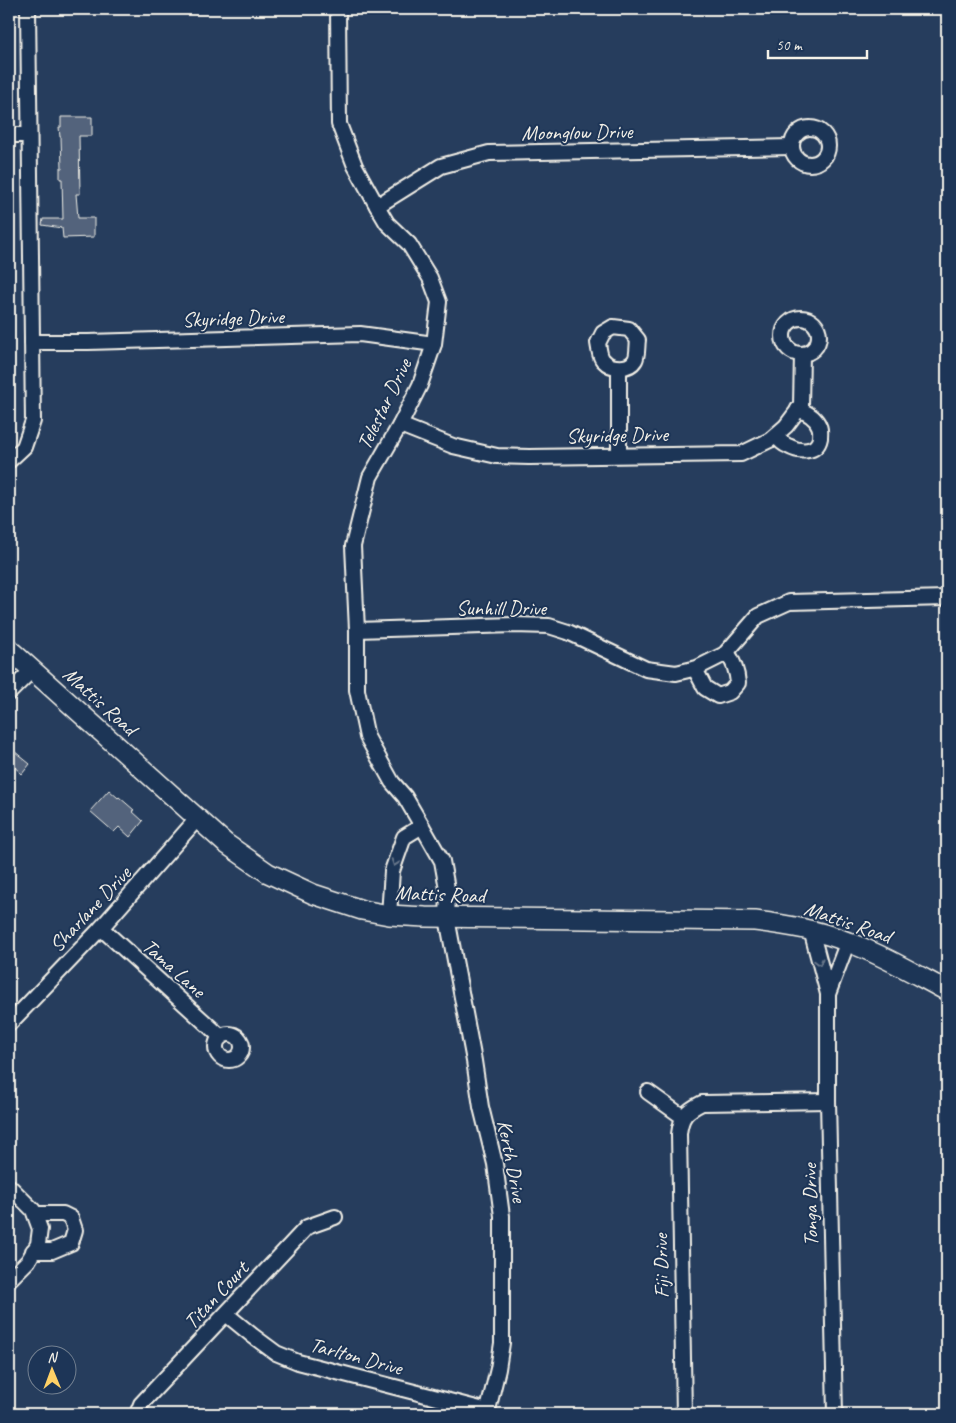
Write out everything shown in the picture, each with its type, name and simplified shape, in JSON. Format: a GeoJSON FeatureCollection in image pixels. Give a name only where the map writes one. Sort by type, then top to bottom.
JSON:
{"type":"FeatureCollection","features":[{"type":"Feature","properties":{"kind":"main road","name":"Mattis Road"},"geometry":{"type":"LineString","coordinates":[[9,649],[225,843],[268,873],[336,902],[362,910],[389,915],[447,918],[755,921],[786,925],[848,941],[947,991]]}},
{"type":"Feature","properties":{"kind":"street"},"geometry":{"type":"LineString","coordinates":[[9,461],[24,446],[33,421],[28,9]]}},
{"type":"Feature","properties":{"kind":"street","name":"Telestar Drive"},"geometry":{"type":"LineString","coordinates":[[338,9],[339,124],[355,166],[377,206],[387,223],[409,244],[430,278],[439,302],[434,344],[420,385],[400,425],[370,477],[353,546],[357,630],[357,690],[367,737],[392,782],[404,797],[442,861],[448,894],[447,918]]}},
{"type":"Feature","properties":{"kind":"street"},"geometry":{"type":"LineString","coordinates":[[9,135],[29,135]]}},
{"type":"Feature","properties":{"kind":"street","name":"Moonglow Drive"},"geometry":{"type":"LineString","coordinates":[[377,206],[441,166],[489,153],[792,148]]}},
{"type":"Feature","properties":{"kind":"street","name":"Skyridge Drive"},"geometry":{"type":"LineString","coordinates":[[32,342],[360,334],[434,344]]}},
{"type":"Feature","properties":{"kind":"street"},"geometry":{"type":"LineString","coordinates":[[776,436],[786,446],[802,452],[814,448],[819,442],[819,426],[814,419],[798,409],[801,406],[802,354]]}},
{"type":"Feature","properties":{"kind":"street"},"geometry":{"type":"LineString","coordinates":[[619,368],[619,455]]}},
{"type":"Feature","properties":{"kind":"street","name":"Skyridge Drive"},"geometry":{"type":"LineString","coordinates":[[400,425],[453,446],[497,456],[741,454],[776,436],[798,409]]}},
{"type":"Feature","properties":{"kind":"street","name":"Sunhill Drive"},"geometry":{"type":"LineString","coordinates":[[357,630],[514,625],[549,626],[568,632],[646,669],[676,673],[695,669],[726,652],[758,616],[789,602],[947,598]]}},
{"type":"Feature","properties":{"kind":"street"},"geometry":{"type":"LineString","coordinates":[[695,669],[705,688],[718,696],[730,692],[738,683],[732,659],[726,652]]}},
{"type":"Feature","properties":{"kind":"street"},"geometry":{"type":"LineString","coordinates":[[9,693],[32,670]]}},
{"type":"Feature","properties":{"kind":"street","name":"Sharlane Drive"},"geometry":{"type":"LineString","coordinates":[[9,1024],[101,928],[197,819]]}},
{"type":"Feature","properties":{"kind":"street"},"geometry":{"type":"LineString","coordinates":[[389,915],[392,871],[404,837],[422,826]]}},
{"type":"Feature","properties":{"kind":"street","name":"Kerth Drive"},"geometry":{"type":"LineString","coordinates":[[447,918],[481,1107],[495,1164],[502,1216],[502,1343],[488,1412]]}},
{"type":"Feature","properties":{"kind":"street","name":"Tama Lane"},"geometry":{"type":"LineString","coordinates":[[101,928],[221,1037]]}},
{"type":"Feature","properties":{"kind":"street","name":"Tonga Drive"},"geometry":{"type":"LineString","coordinates":[[811,930],[828,994],[828,1101],[835,1414]]}},
{"type":"Feature","properties":{"kind":"street","name":"Tonga Drive"},"geometry":{"type":"LineString","coordinates":[[828,994],[848,941]]}},
{"type":"Feature","properties":{"kind":"street"},"geometry":{"type":"LineString","coordinates":[[648,1092],[683,1117],[694,1106],[702,1103],[828,1101]]}},
{"type":"Feature","properties":{"kind":"street","name":"Fiji Drive"},"geometry":{"type":"LineString","coordinates":[[683,1117],[679,1134],[684,1414]]}},
{"type":"Feature","properties":{"kind":"street"},"geometry":{"type":"LineString","coordinates":[[9,1186],[33,1210],[40,1229],[38,1244],[28,1261],[9,1280]]}},
{"type":"Feature","properties":{"kind":"street"},"geometry":{"type":"LineString","coordinates":[[33,1251],[52,1251],[71,1243],[75,1230],[71,1218],[63,1214],[35,1214]]}},
{"type":"Feature","properties":{"kind":"street","name":"Titan Court"},"geometry":{"type":"LineString","coordinates":[[137,1414],[141,1404],[307,1227],[334,1217]]}},
{"type":"Feature","properties":{"kind":"street","name":"Tarlton Drive"},"geometry":{"type":"LineString","coordinates":[[226,1314],[276,1352],[298,1362],[488,1412]]}},
{"type":"Feature","properties":{"kind":"building"},"geometry":{"type":"Polygon","coordinates":[[[61,117],[92,117],[92,136],[79,136],[80,194],[76,194],[78,218],[94,218],[94,237],[63,238],[62,228],[42,225],[43,219],[63,219],[62,179],[60,179],[60,168],[62,168],[59,127],[61,127],[61,117]]]}},
{"type":"Feature","properties":{"kind":"building"},"geometry":{"type":"Polygon","coordinates":[[[9,747],[30,764],[22,774],[9,762],[9,747]]]}},
{"type":"Feature","properties":{"kind":"building"},"geometry":{"type":"Polygon","coordinates":[[[109,790],[134,810],[132,811],[143,821],[130,837],[119,827],[114,832],[90,811],[109,790]]]}}]}
